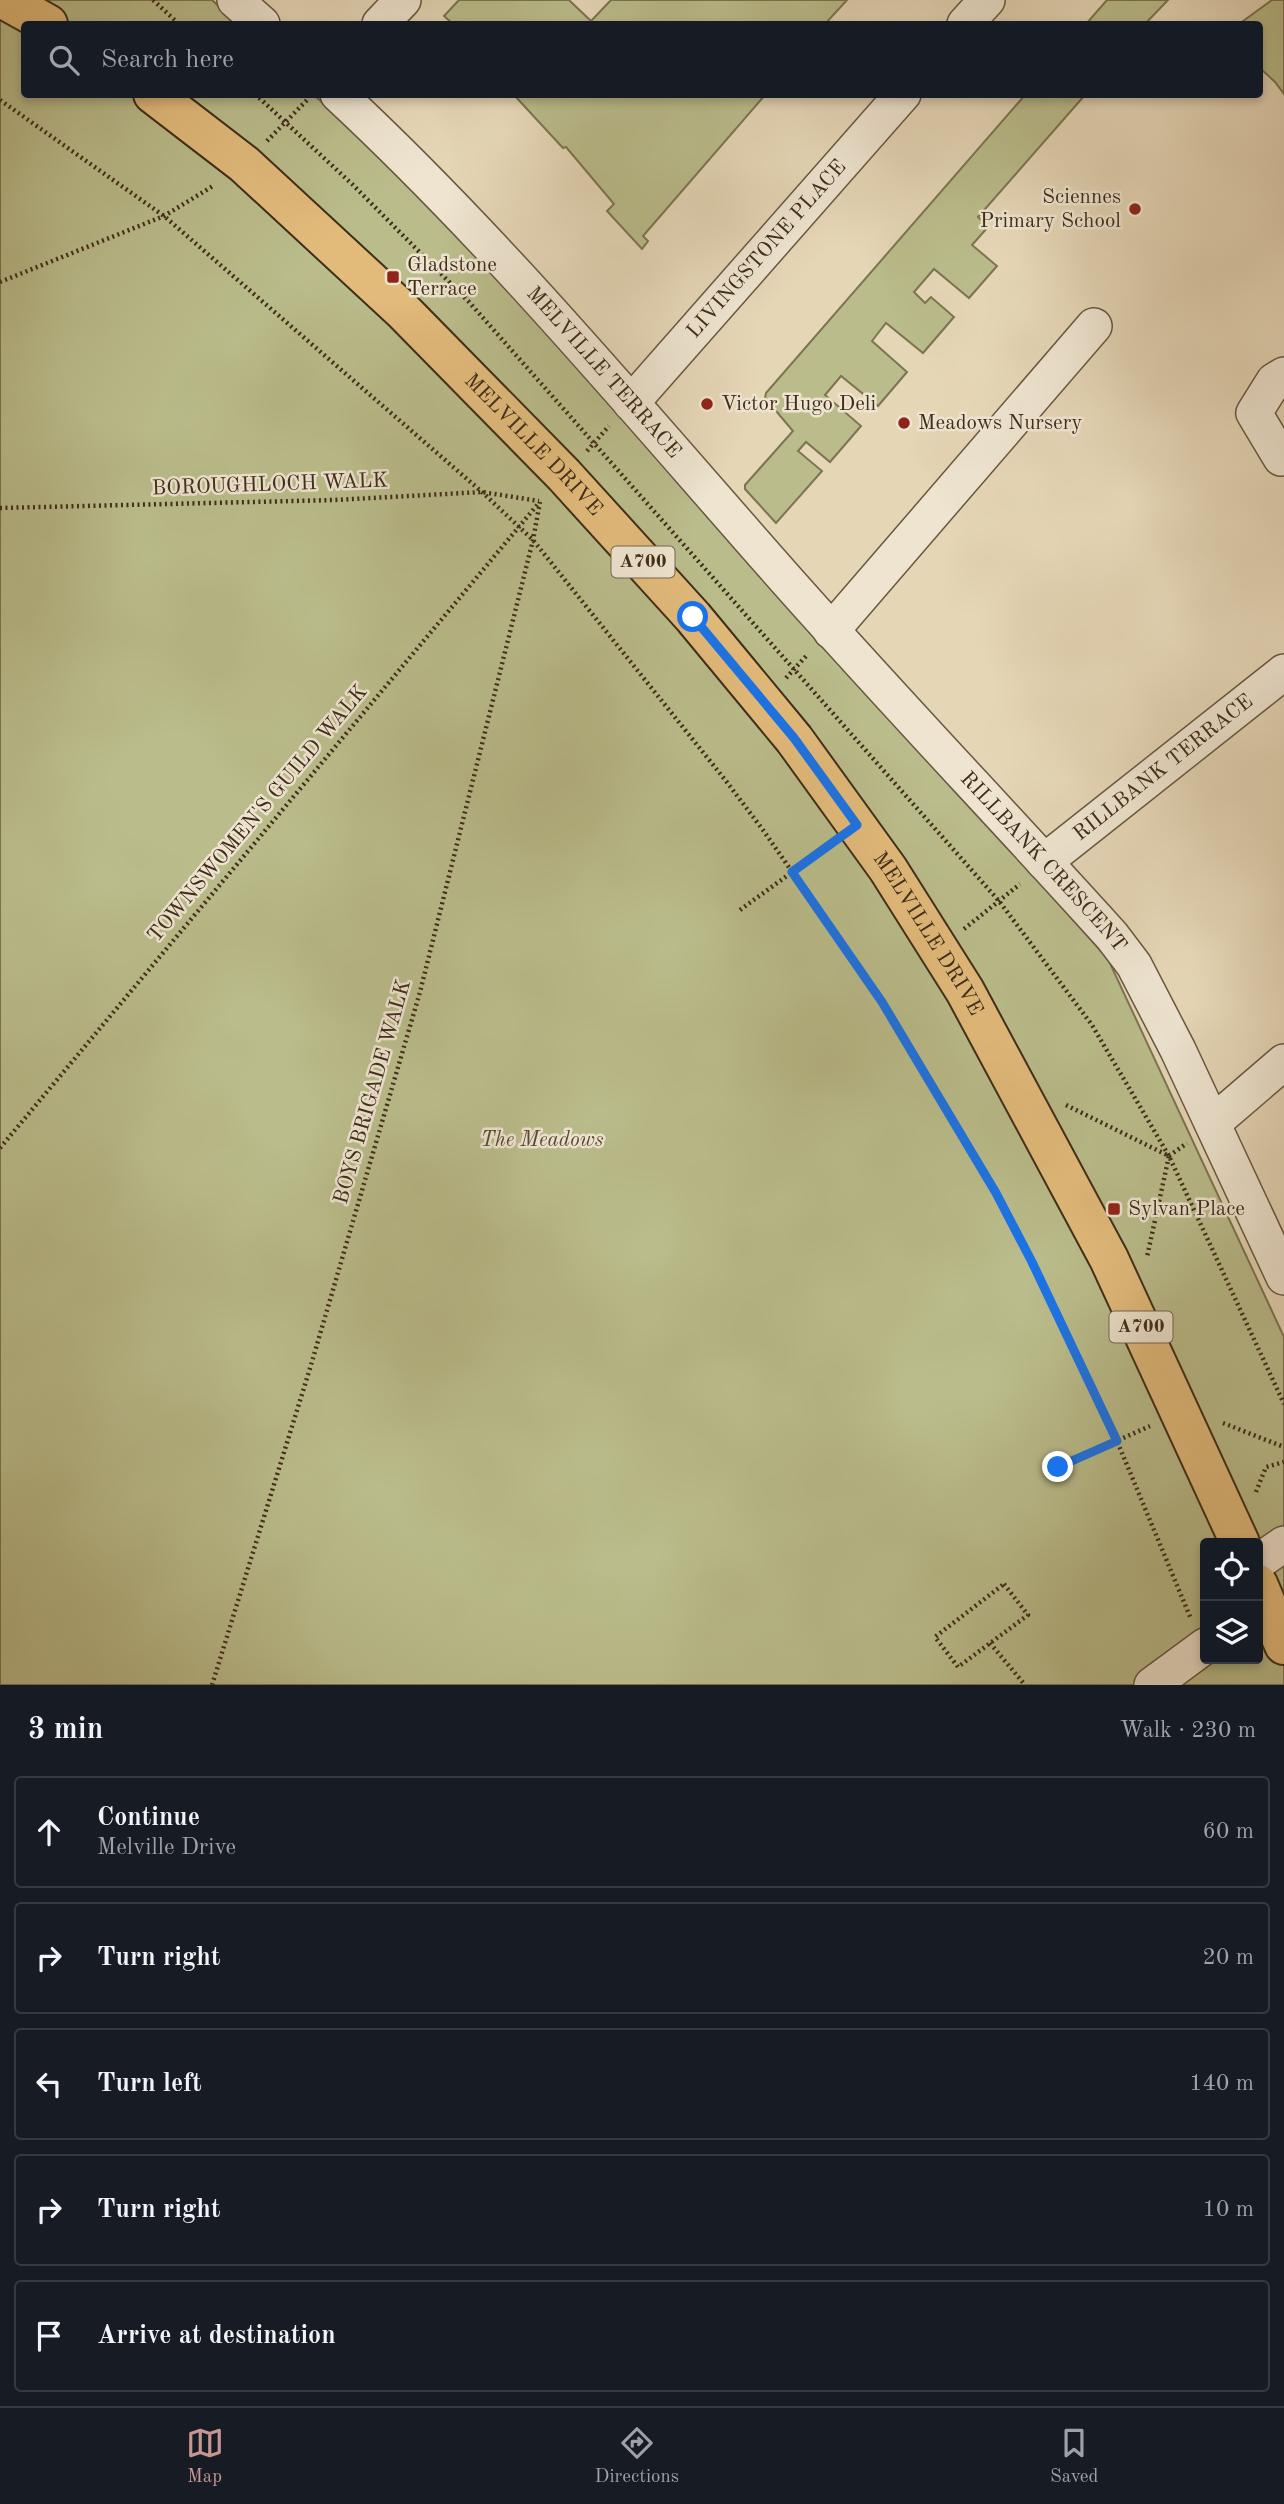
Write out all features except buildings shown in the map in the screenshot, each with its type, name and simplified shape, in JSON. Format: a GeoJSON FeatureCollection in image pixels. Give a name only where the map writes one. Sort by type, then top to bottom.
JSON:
{"type":"FeatureCollection","features":[{"type":"Feature","properties":{"kind":"main road"},"geometry":{"type":"LineString","coordinates":[[5,0],[43,21]]}},
{"type":"Feature","properties":{"kind":"main road","name":"MELVILLE DRIVE"},"geometry":{"type":"LineString","coordinates":[[158,98],[244,164],[402,310],[564,475],[693,617],[786,728],[888,869],[965,991],[1109,1259],[1238,1538]]}},
{"type":"Feature","properties":{"kind":"main road"},"geometry":{"type":"LineString","coordinates":[[1262,1601],[1284,1645]]}},
{"type":"Feature","properties":{"kind":"street"},"geometry":{"type":"LineString","coordinates":[[235,0],[259,21]]}},
{"type":"Feature","properties":{"kind":"street"},"geometry":{"type":"LineString","coordinates":[[383,21],[403,0]]}},
{"type":"Feature","properties":{"kind":"street"},"geometry":{"type":"LineString","coordinates":[[968,21],[986,0]]}},
{"type":"Feature","properties":{"kind":"street","name":"MELVILLE TERRACE"},"geometry":{"type":"LineString","coordinates":[[322,98],[392,145],[463,217],[631,403],[823,639]]}},
{"type":"Feature","properties":{"kind":"street","name":"LIVINGSTONE PLACE"},"geometry":{"type":"LineString","coordinates":[[631,403],[899,98]]}},
{"type":"Feature","properties":{"kind":"street"},"geometry":{"type":"LineString","coordinates":[[823,639],[1094,326]]}},
{"type":"Feature","properties":{"kind":"street"},"geometry":{"type":"LineString","coordinates":[[1281,458],[1254,413],[1274,381],[1284,375]]}},
{"type":"Feature","properties":{"kind":"street","name":"RILLBANK CRESCENT"},"geometry":{"type":"LineString","coordinates":[[823,639],[1035,871],[1112,936],[1134,965],[1178,1050],[1203,1131],[1284,1277]]}},
{"type":"Feature","properties":{"kind":"street","name":"RILLBANK TERRACE"},"geometry":{"type":"LineString","coordinates":[[1035,871],[1284,672]]}},
{"type":"Feature","properties":{"kind":"street"},"geometry":{"type":"LineString","coordinates":[[1203,1131],[1284,1062]]}},
{"type":"Feature","properties":{"kind":"street"},"geometry":{"type":"LineString","coordinates":[[1263,1559],[1284,1544]]}},
{"type":"Feature","properties":{"kind":"street"},"geometry":{"type":"LineString","coordinates":[[1152,1685],[1200,1650]]}},
{"type":"Feature","properties":{"kind":"path"},"geometry":{"type":"LineString","coordinates":[[153,0],[176,21]]}},
{"type":"Feature","properties":{"kind":"path"},"geometry":{"type":"LineString","coordinates":[[261,146],[322,98]]}},
{"type":"Feature","properties":{"kind":"path"},"geometry":{"type":"LineString","coordinates":[[0,100],[164,216],[519,526],[726,781],[882,1002],[996,1193],[1117,1441],[1200,1638]]}},
{"type":"Feature","properties":{"kind":"path"},"geometry":{"type":"LineString","coordinates":[[0,282],[164,216],[213,186]]}},
{"type":"Feature","properties":{"kind":"path","name":"BOROUGHLOCH WALK"},"geometry":{"type":"LineString","coordinates":[[0,508],[335,500],[482,492],[540,502]]}},
{"type":"Feature","properties":{"kind":"path","name":"TOWNSWOMEN'S GUILD WALK"},"geometry":{"type":"LineString","coordinates":[[0,1148],[540,502]]}},
{"type":"Feature","properties":{"kind":"path","name":"BOYS BRIGADE WALK"},"geometry":{"type":"LineString","coordinates":[[212,1685],[311,1365],[420,992],[533,540],[540,502]]}},
{"type":"Feature","properties":{"kind":"path"},"geometry":{"type":"LineString","coordinates":[[780,684],[823,639]]}},
{"type":"Feature","properties":{"kind":"path"},"geometry":{"type":"LineString","coordinates":[[740,910],[857,825]]}},
{"type":"Feature","properties":{"kind":"path"},"geometry":{"type":"LineString","coordinates":[[956,934],[1035,871]]}},
{"type":"Feature","properties":{"kind":"path"},"geometry":{"type":"LineString","coordinates":[[1064,1104],[1169,1156]]}},
{"type":"Feature","properties":{"kind":"path"},"geometry":{"type":"LineString","coordinates":[[1146,1262],[1169,1156],[1203,1131]]}},
{"type":"Feature","properties":{"kind":"path"},"geometry":{"type":"LineString","coordinates":[[1058,1467],[1180,1412]]}},
{"type":"Feature","properties":{"kind":"path"},"geometry":{"type":"LineString","coordinates":[[1221,1422],[1284,1447]]}},
{"type":"Feature","properties":{"kind":"path"},"geometry":{"type":"LineString","coordinates":[[1255,1493],[1266,1468],[1284,1462]]}},
{"type":"Feature","properties":{"kind":"path"},"geometry":{"type":"LineString","coordinates":[[1004,1584],[1028,1615],[990,1643],[958,1667],[935,1637],[1004,1584]]}},
{"type":"Feature","properties":{"kind":"path"},"geometry":{"type":"LineString","coordinates":[[990,1643],[1025,1685]]}},
{"type":"Feature","properties":{"kind":"green space","name":"The Meadows"},"geometry":{"type":"Polygon","coordinates":[[[0,0],[212,0],[235,21],[21,21],[21,98],[317,98],[457,226],[1108,959],[1284,1337],[1284,1685],[0,1685],[0,0]]]}},
{"type":"Feature","properties":{"kind":"green space"},"geometry":{"type":"Polygon","coordinates":[[[459,0],[569,0],[591,21],[450,21],[444,16],[459,0]]]}},
{"type":"Feature","properties":{"kind":"green space"},"geometry":{"type":"Polygon","coordinates":[[[611,0],[847,0],[828,21],[591,21],[611,0]]]}},
{"type":"Feature","properties":{"kind":"green space"},"geometry":{"type":"Polygon","coordinates":[[[1107,0],[1168,0],[1148,21],[1089,21],[1107,0]]]}},
{"type":"Feature","properties":{"kind":"green space"},"geometry":{"type":"Polygon","coordinates":[[[1272,0],[1284,0],[1284,94],[1263,71],[1263,21],[1243,21],[1272,0]]]}},
{"type":"Feature","properties":{"kind":"green space"},"geometry":{"type":"Polygon","coordinates":[[[517,98],[762,98],[643,236],[648,241],[642,249],[607,211],[614,204],[566,147],[563,148],[517,98]]]}},
{"type":"Feature","properties":{"kind":"green space"},"geometry":{"type":"Polygon","coordinates":[[[1022,98],[1082,98],[978,217],[988,227],[972,245],[997,266],[969,298],[934,269],[914,292],[925,303],[931,297],[954,317],[923,353],[886,323],[872,341],[907,372],[878,406],[841,376],[825,395],[861,426],[830,462],[806,442],[798,451],[822,471],[776,523],[745,489],[745,485],[793,431],[765,398],[766,393],[1022,98]]]}},
{"type":"Feature","properties":{"kind":"place","name":"Sciennes Primary School"},"geometry":{"type":"Point","coordinates":[1135,209]}},
{"type":"Feature","properties":{"kind":"place","name":"Gladstone Terrace"},"geometry":{"type":"Point","coordinates":[393,277]}},
{"type":"Feature","properties":{"kind":"place","name":"Victor Hugo Deli"},"geometry":{"type":"Point","coordinates":[707,404]}},
{"type":"Feature","properties":{"kind":"place","name":"Meadows Nursery"},"geometry":{"type":"Point","coordinates":[904,423]}},
{"type":"Feature","properties":{"kind":"place","name":"Sylvan Place"},"geometry":{"type":"Point","coordinates":[1114,1209]}},
{"type":"Feature","properties":{"kind":"route"},"geometry":{"type":"LineString","coordinates":[[693,617],[794,738],[857,825],[792,872],[882,1002],[996,1193],[1117,1441],[1058,1467]]}}]}
